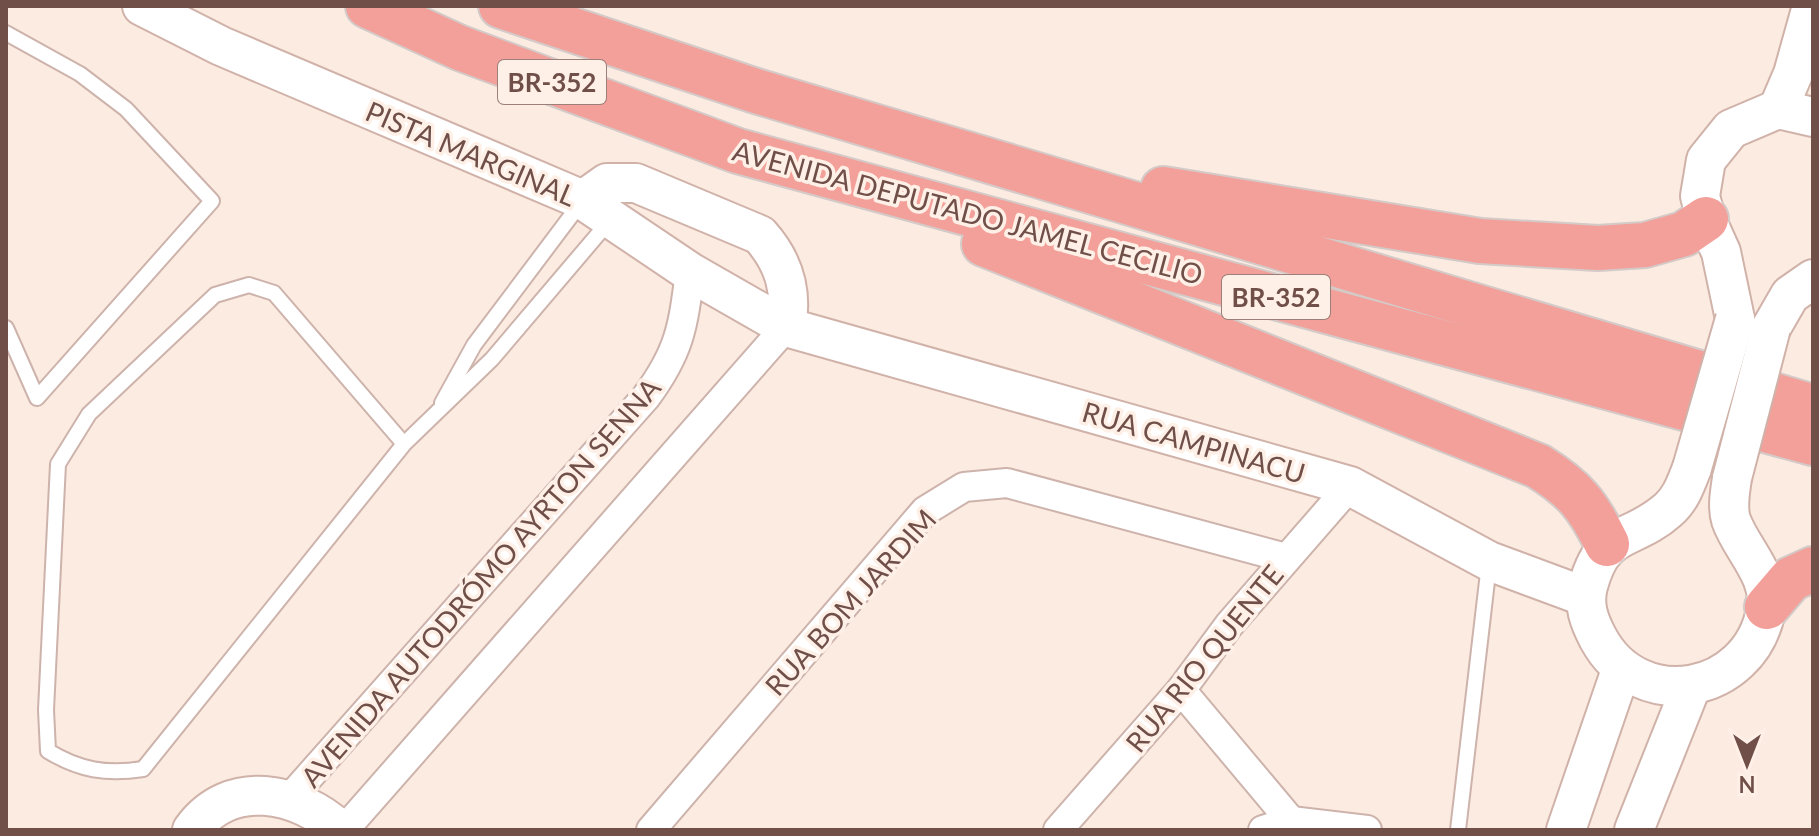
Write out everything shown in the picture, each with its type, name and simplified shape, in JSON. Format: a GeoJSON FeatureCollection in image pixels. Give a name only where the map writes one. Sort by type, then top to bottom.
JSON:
{"type":"FeatureCollection","features":[{"type":"Feature","properties":{"kind":"highway","name":"AVENIDA DEPUTADO JAMEL CECILIO"},"geometry":{"type":"LineString","coordinates":[[368,6],[460,48],[738,151],[1813,443]]}},
{"type":"Feature","properties":{"kind":"highway","name":"AVENIDA DEPUTADO JAMEL CECILIO"},"geometry":{"type":"LineString","coordinates":[[501,6],[756,91],[1813,407]]}},
{"type":"Feature","properties":{"kind":"highway"},"geometry":{"type":"LineString","coordinates":[[756,91],[1131,184],[1480,241],[1598,248],[1645,245],[1684,234],[1706,219]]}},
{"type":"Feature","properties":{"kind":"highway"},"geometry":{"type":"LineString","coordinates":[[738,151],[1110,291],[1538,466],[1569,485],[1607,544]]}},
{"type":"Feature","properties":{"kind":"highway"},"geometry":{"type":"LineString","coordinates":[[1767,607],[1791,579],[1813,569]]}},
{"type":"Feature","properties":{"kind":"street","name":"PISTA MARGINAL"},"geometry":{"type":"LineString","coordinates":[[142,6],[221,46],[598,209],[690,272],[786,327]]}},
{"type":"Feature","properties":{"kind":"street"},"geometry":{"type":"LineString","coordinates":[[1812,6],[1793,74],[1795,113],[1731,129],[1706,160],[1700,196],[1706,219],[1721,252],[1735,319],[1692,468],[1681,494],[1670,509],[1653,522],[1607,544],[1596,563],[1586,597],[1590,622],[1621,670],[1657,685],[1691,687],[1720,677],[1745,655],[1760,632],[1767,607],[1749,549],[1732,521],[1729,500],[1732,478],[1771,328],[1790,295],[1813,279]]}},
{"type":"Feature","properties":{"kind":"street"},"geometry":{"type":"LineString","coordinates":[[192,830],[225,804],[257,795],[290,798],[319,811],[342,830],[786,327],[789,311],[786,279],[772,249],[760,235],[636,183],[607,183],[598,209]]}},
{"type":"Feature","properties":{"kind":"street","name":"AVENIDA AUTODRÓMO AYRTON SENNA"},"geometry":{"type":"LineString","coordinates":[[290,798],[646,397],[670,365],[683,329],[690,272]]}},
{"type":"Feature","properties":{"kind":"street","name":"RUA CAMPINACU"},"geometry":{"type":"LineString","coordinates":[[786,327],[1350,486],[1489,561],[1586,597]]}},
{"type":"Feature","properties":{"kind":"street","name":"RUA BOM JARDIM"},"geometry":{"type":"LineString","coordinates":[[651,830],[925,511],[964,487],[1007,483],[1286,558]]}},
{"type":"Feature","properties":{"kind":"street","name":"RUA RIO QUENTE"},"geometry":{"type":"LineString","coordinates":[[1058,830],[1181,690],[1229,625],[1350,486]]}},
{"type":"Feature","properties":{"kind":"street"},"geometry":{"type":"LineString","coordinates":[[1566,830],[1621,670]]}},
{"type":"Feature","properties":{"kind":"street"},"geometry":{"type":"LineString","coordinates":[[1634,830],[1691,687]]}},
{"type":"Feature","properties":{"kind":"street"},"geometry":{"type":"LineString","coordinates":[[1181,690],[1291,821]]}},
{"type":"Feature","properties":{"kind":"street"},"geometry":{"type":"LineString","coordinates":[[1263,830],[1291,821],[1367,830]]}},
{"type":"Feature","properties":{"kind":"lane"},"geometry":{"type":"LineString","coordinates":[[6,33],[80,74],[126,109],[212,201],[37,398],[6,328]]}},
{"type":"Feature","properties":{"kind":"lane"},"geometry":{"type":"LineString","coordinates":[[440,407],[455,375],[503,304],[598,209]]}},
{"type":"Feature","properties":{"kind":"lane"},"geometry":{"type":"LineString","coordinates":[[404,444],[274,293],[249,285],[215,295],[89,414],[58,464],[46,710],[48,751],[70,764],[112,774],[143,769],[404,444],[467,385],[527,319],[598,209]]}},
{"type":"Feature","properties":{"kind":"lane"},"geometry":{"type":"LineString","coordinates":[[503,304],[527,319]]}},
{"type":"Feature","properties":{"kind":"lane"},"geometry":{"type":"LineString","coordinates":[[1458,830],[1489,561]]}}]}
